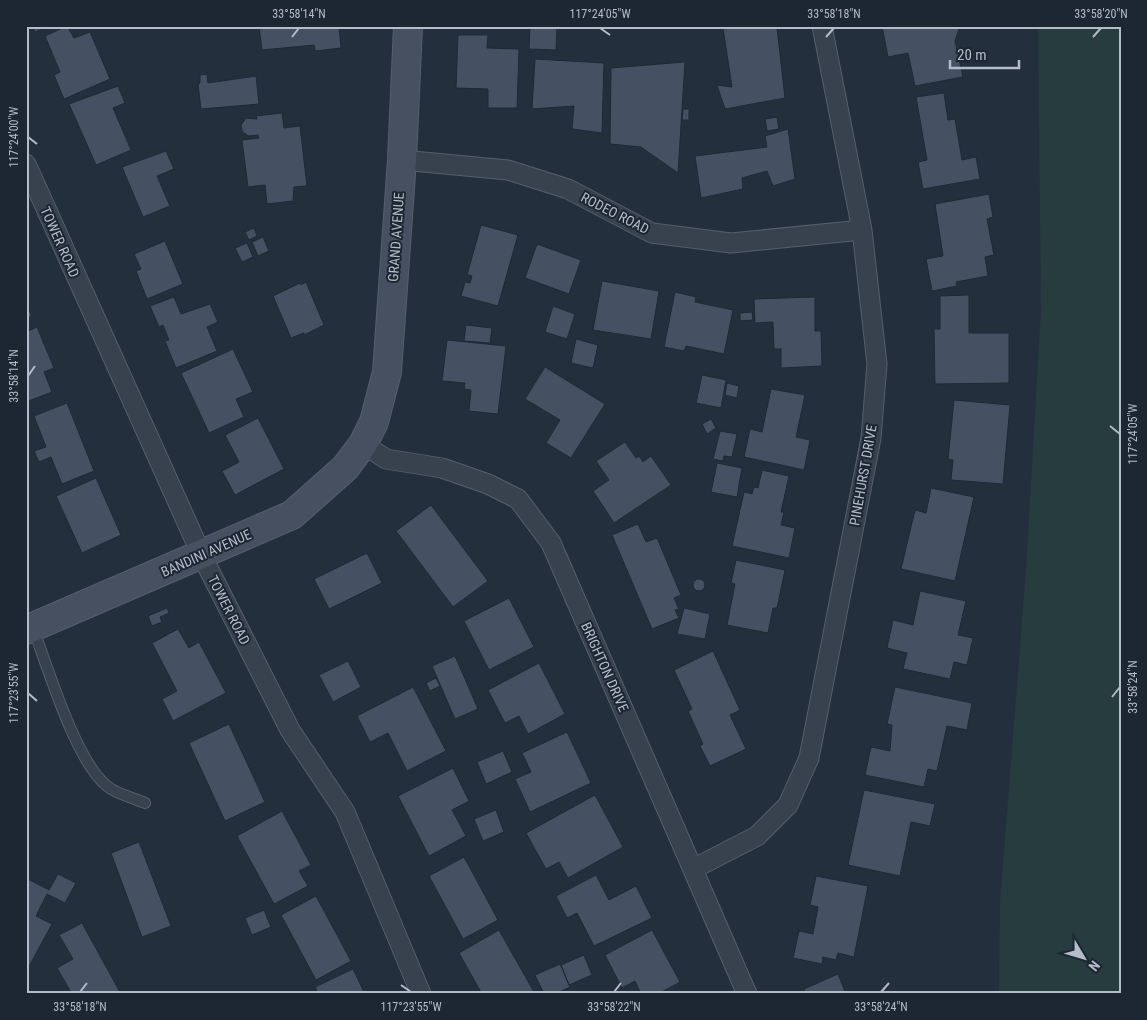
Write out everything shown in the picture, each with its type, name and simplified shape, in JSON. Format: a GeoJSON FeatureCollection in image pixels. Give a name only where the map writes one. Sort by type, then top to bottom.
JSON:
{"type":"FeatureCollection","features":[{"type":"Feature","properties":{"kind":"street","name":"GRAND AVENUE"},"geometry":{"type":"LineString","coordinates":[[363,444],[374,422],[387,372],[402,160],[408,26]]}},
{"type":"Feature","properties":{"kind":"street","name":"PINEHURST DRIVE"},"geometry":{"type":"LineString","coordinates":[[693,869],[757,836],[788,805],[808,758],[871,438],[877,364],[862,230],[822,26]]}},
{"type":"Feature","properties":{"kind":"street","name":"RODEO ROAD"},"geometry":{"type":"LineString","coordinates":[[402,160],[508,170],[568,189],[652,233],[731,243],[862,230]]}},
{"type":"Feature","properties":{"kind":"street","name":"TOWER ROAD"},"geometry":{"type":"LineString","coordinates":[[26,164],[33,201],[202,556],[290,730],[344,812],[421,994]]}},
{"type":"Feature","properties":{"kind":"street","name":"BANDINI AVENUE"},"geometry":{"type":"LineString","coordinates":[[30,629],[202,556],[292,515],[345,468],[363,444]]}},
{"type":"Feature","properties":{"kind":"street","name":"BRIGHTON DRIVE"},"geometry":{"type":"LineString","coordinates":[[363,444],[386,459],[442,468],[488,484],[518,499],[550,542],[747,994]]}},
{"type":"Feature","properties":{"kind":"lane"},"geometry":{"type":"LineString","coordinates":[[30,629],[78,746],[93,770],[107,787],[145,803]]}},
{"type":"Feature","properties":{"kind":"green space"},"geometry":{"type":"Polygon","coordinates":[[[1038,26],[1121,26],[1121,994],[999,994],[1000,903],[1026,569],[1041,310],[1038,26]]]}},
{"type":"Feature","properties":{"kind":"building"},"geometry":{"type":"Polygon","coordinates":[[[32,26],[49,26],[35,32],[32,26]]]}},
{"type":"Feature","properties":{"kind":"building"},"geometry":{"type":"Polygon","coordinates":[[[67,26],[74,38],[90,32],[110,79],[64,99],[54,75],[60,72],[45,36],[67,26]]]}},
{"type":"Feature","properties":{"kind":"building"},"geometry":{"type":"Polygon","coordinates":[[[259,26],[339,26],[341,48],[315,51],[314,45],[262,50],[259,26]]]}},
{"type":"Feature","properties":{"kind":"building"},"geometry":{"type":"Polygon","coordinates":[[[530,26],[557,26],[556,50],[529,49],[530,26]]]}},
{"type":"Feature","properties":{"kind":"building"},"geometry":{"type":"Polygon","coordinates":[[[882,26],[960,26],[955,41],[963,77],[915,86],[908,53],[888,57],[882,26]]]}},
{"type":"Feature","properties":{"kind":"building"},"geometry":{"type":"Polygon","coordinates":[[[723,28],[777,28],[785,98],[725,109],[717,85],[732,87],[723,28]]]}},
{"type":"Feature","properties":{"kind":"building"},"geometry":{"type":"Polygon","coordinates":[[[458,35],[488,35],[487,48],[519,49],[517,108],[488,108],[488,89],[456,88],[458,35]]]}},
{"type":"Feature","properties":{"kind":"building"},"geometry":{"type":"Polygon","coordinates":[[[535,59],[604,63],[602,133],[572,129],[574,106],[532,109],[535,59]]]}},
{"type":"Feature","properties":{"kind":"building"},"geometry":{"type":"Polygon","coordinates":[[[685,62],[678,173],[641,147],[610,144],[611,68],[685,62]]]}},
{"type":"Feature","properties":{"kind":"building"},"geometry":{"type":"Polygon","coordinates":[[[207,74],[208,83],[256,76],[259,104],[201,109],[198,84],[200,83],[200,75],[207,74]]]}},
{"type":"Feature","properties":{"kind":"building"},"geometry":{"type":"Polygon","coordinates":[[[118,86],[125,103],[113,108],[131,150],[96,165],[69,104],[118,86]]]}},
{"type":"Feature","properties":{"kind":"building"},"geometry":{"type":"Polygon","coordinates":[[[944,93],[948,120],[955,119],[962,160],[976,157],[980,179],[923,189],[918,162],[927,160],[916,97],[944,93]]]}},
{"type":"Feature","properties":{"kind":"building"},"geometry":{"type":"Polygon","coordinates":[[[683,109],[689,109],[689,120],[682,120],[683,109]]]}},
{"type":"Feature","properties":{"kind":"building"},"geometry":{"type":"Polygon","coordinates":[[[282,113],[284,128],[300,126],[307,186],[294,187],[293,201],[267,204],[265,185],[248,187],[242,140],[259,138],[258,135],[248,136],[242,131],[241,125],[246,118],[257,119],[256,116],[282,113]]]}},
{"type":"Feature","properties":{"kind":"building"},"geometry":{"type":"Polygon","coordinates":[[[777,117],[779,129],[767,131],[765,119],[777,117]]]}},
{"type":"Feature","properties":{"kind":"building"},"geometry":{"type":"Polygon","coordinates":[[[788,129],[795,179],[773,186],[767,171],[742,178],[743,189],[701,198],[695,156],[767,147],[765,136],[788,129]]]}},
{"type":"Feature","properties":{"kind":"building"},"geometry":{"type":"Polygon","coordinates":[[[166,151],[174,169],[157,176],[170,206],[143,217],[122,167],[166,151]]]}},
{"type":"Feature","properties":{"kind":"building"},"geometry":{"type":"Polygon","coordinates":[[[989,194],[993,217],[987,219],[994,255],[985,257],[988,276],[956,282],[957,286],[932,291],[926,259],[943,256],[935,204],[989,194]]]}},
{"type":"Feature","properties":{"kind":"building"},"geometry":{"type":"Polygon","coordinates":[[[481,225],[518,235],[498,306],[461,296],[465,282],[470,283],[472,276],[467,275],[481,225]]]}},
{"type":"Feature","properties":{"kind":"building"},"geometry":{"type":"Polygon","coordinates":[[[254,228],[257,236],[249,240],[245,232],[254,228]]]}},
{"type":"Feature","properties":{"kind":"building"},"geometry":{"type":"Polygon","coordinates":[[[263,237],[269,251],[258,256],[252,242],[263,237]]]}},
{"type":"Feature","properties":{"kind":"building"},"geometry":{"type":"Polygon","coordinates":[[[165,241],[183,284],[147,299],[136,271],[141,269],[134,254],[165,241]]]}},
{"type":"Feature","properties":{"kind":"building"},"geometry":{"type":"Polygon","coordinates":[[[247,243],[253,257],[242,262],[235,248],[247,243]]]}},
{"type":"Feature","properties":{"kind":"building"},"geometry":{"type":"Polygon","coordinates":[[[537,244],[581,260],[569,294],[525,278],[537,244]]]}},
{"type":"Feature","properties":{"kind":"building"},"geometry":{"type":"Polygon","coordinates":[[[602,281],[659,291],[651,339],[593,330],[602,281]]]}},
{"type":"Feature","properties":{"kind":"building"},"geometry":{"type":"Polygon","coordinates":[[[306,282],[324,325],[304,335],[304,333],[291,338],[273,296],[306,282]]]}},
{"type":"Feature","properties":{"kind":"building"},"geometry":{"type":"Polygon","coordinates":[[[675,292],[696,297],[695,302],[733,310],[724,354],[686,346],[684,351],[664,347],[675,292]]]}},
{"type":"Feature","properties":{"kind":"building"},"geometry":{"type":"Polygon","coordinates":[[[969,295],[969,333],[1009,333],[1009,383],[935,384],[934,329],[940,329],[940,296],[969,295]]]}},
{"type":"Feature","properties":{"kind":"building"},"geometry":{"type":"Polygon","coordinates":[[[174,297],[181,314],[210,304],[218,322],[207,327],[217,351],[176,368],[165,341],[169,340],[163,325],[159,327],[150,306],[174,297]]]}},
{"type":"Feature","properties":{"kind":"building"},"geometry":{"type":"Polygon","coordinates":[[[815,297],[815,331],[821,331],[822,366],[781,368],[781,349],[774,349],[773,322],[755,323],[754,299],[815,297]]]}},
{"type":"Feature","properties":{"kind":"building"},"geometry":{"type":"Polygon","coordinates":[[[26,304],[32,316],[26,319],[26,304]]]}},
{"type":"Feature","properties":{"kind":"building"},"geometry":{"type":"Polygon","coordinates":[[[553,306],[575,314],[567,339],[545,332],[553,306]]]}},
{"type":"Feature","properties":{"kind":"building"},"geometry":{"type":"Polygon","coordinates":[[[752,312],[753,320],[740,321],[740,313],[752,312]]]}},
{"type":"Feature","properties":{"kind":"building"},"geometry":{"type":"Polygon","coordinates":[[[466,325],[492,328],[490,343],[464,341],[466,325]]]}},
{"type":"Feature","properties":{"kind":"building"},"geometry":{"type":"Polygon","coordinates":[[[37,327],[54,368],[44,372],[52,392],[26,402],[26,332],[37,327]]]}},
{"type":"Feature","properties":{"kind":"building"},"geometry":{"type":"Polygon","coordinates":[[[576,339],[598,345],[593,368],[571,363],[576,339]]]}},
{"type":"Feature","properties":{"kind":"building"},"geometry":{"type":"Polygon","coordinates":[[[447,340],[506,346],[498,414],[469,411],[471,390],[464,389],[465,383],[442,381],[447,340]]]}},
{"type":"Feature","properties":{"kind":"building"},"geometry":{"type":"Polygon","coordinates":[[[233,349],[253,392],[236,399],[244,417],[209,433],[181,373],[233,349]]]}},
{"type":"Feature","properties":{"kind":"building"},"geometry":{"type":"Polygon","coordinates":[[[545,367],[605,404],[571,458],[546,443],[560,420],[525,399],[545,367]]]}},
{"type":"Feature","properties":{"kind":"building"},"geometry":{"type":"Polygon","coordinates":[[[702,375],[726,380],[721,408],[696,403],[702,375]]]}},
{"type":"Feature","properties":{"kind":"building"},"geometry":{"type":"Polygon","coordinates":[[[727,383],[739,386],[737,398],[725,395],[727,383]]]}},
{"type":"Feature","properties":{"kind":"building"},"geometry":{"type":"Polygon","coordinates":[[[771,389],[805,395],[796,437],[810,440],[804,470],[744,457],[750,429],[762,432],[771,389]]]}},
{"type":"Feature","properties":{"kind":"building"},"geometry":{"type":"Polygon","coordinates":[[[954,400],[1010,405],[1003,484],[951,480],[953,460],[948,459],[954,400]]]}},
{"type":"Feature","properties":{"kind":"building"},"geometry":{"type":"Polygon","coordinates":[[[67,403],[94,471],[62,484],[51,457],[39,462],[34,451],[46,447],[34,416],[67,403]]]}},
{"type":"Feature","properties":{"kind":"building"},"geometry":{"type":"Polygon","coordinates":[[[258,418],[284,469],[235,495],[222,471],[239,462],[225,435],[258,418]]]}},
{"type":"Feature","properties":{"kind":"building"},"geometry":{"type":"Polygon","coordinates":[[[711,419],[716,428],[707,434],[702,424],[711,419]]]}},
{"type":"Feature","properties":{"kind":"building"},"geometry":{"type":"Polygon","coordinates":[[[720,431],[737,434],[732,457],[724,456],[723,461],[713,459],[720,431]]]}},
{"type":"Feature","properties":{"kind":"building"},"geometry":{"type":"Polygon","coordinates":[[[625,442],[636,458],[639,456],[643,462],[651,456],[671,485],[614,523],[593,491],[609,480],[596,461],[625,442]]]}},
{"type":"Feature","properties":{"kind":"building"},"geometry":{"type":"Polygon","coordinates":[[[717,463],[742,468],[737,497],[711,492],[717,463]]]}},
{"type":"Feature","properties":{"kind":"building"},"geometry":{"type":"Polygon","coordinates":[[[762,470],[789,476],[781,512],[784,512],[781,525],[795,528],[789,558],[732,546],[744,492],[752,494],[754,487],[758,488],[762,470]]]}},
{"type":"Feature","properties":{"kind":"building"},"geometry":{"type":"Polygon","coordinates":[[[96,478],[121,535],[82,553],[56,496],[96,478]]]}},
{"type":"Feature","properties":{"kind":"building"},"geometry":{"type":"Polygon","coordinates":[[[931,488],[974,497],[955,581],[901,569],[915,510],[926,513],[931,488]]]}},
{"type":"Feature","properties":{"kind":"building"},"geometry":{"type":"Polygon","coordinates":[[[431,505],[488,581],[453,607],[396,531],[431,505]]]}},
{"type":"Feature","properties":{"kind":"building"},"geometry":{"type":"Polygon","coordinates":[[[638,524],[646,542],[657,538],[681,595],[674,598],[679,609],[675,610],[679,618],[652,629],[612,535],[638,524]]]}},
{"type":"Feature","properties":{"kind":"building"},"geometry":{"type":"Polygon","coordinates":[[[367,553],[382,583],[329,609],[314,579],[367,553]]]}},
{"type":"Feature","properties":{"kind":"building"},"geometry":{"type":"Polygon","coordinates":[[[736,560],[785,570],[777,608],[773,608],[768,633],[727,625],[735,584],[731,583],[736,560]]]}},
{"type":"Feature","properties":{"kind":"building"},"geometry":{"type":"Polygon","coordinates":[[[699,579],[705,585],[699,591],[693,585],[699,579]]]}},
{"type":"Feature","properties":{"kind":"building"},"geometry":{"type":"Polygon","coordinates":[[[920,591],[966,601],[958,635],[973,638],[967,665],[954,662],[950,679],[903,669],[907,653],[887,648],[893,620],[913,625],[920,591]]]}},
{"type":"Feature","properties":{"kind":"building"},"geometry":{"type":"Polygon","coordinates":[[[509,598],[534,647],[489,670],[464,621],[509,598]]]}},
{"type":"Feature","properties":{"kind":"building"},"geometry":{"type":"Polygon","coordinates":[[[167,608],[169,613],[160,617],[162,622],[152,626],[148,616],[167,608]]]}},
{"type":"Feature","properties":{"kind":"building"},"geometry":{"type":"Polygon","coordinates":[[[684,608],[710,614],[705,639],[677,634],[684,608]]]}},
{"type":"Feature","properties":{"kind":"building"},"geometry":{"type":"Polygon","coordinates":[[[178,629],[189,648],[199,642],[226,693],[173,721],[162,699],[177,691],[152,643],[178,629]]]}},
{"type":"Feature","properties":{"kind":"building"},"geometry":{"type":"Polygon","coordinates":[[[713,651],[740,710],[730,715],[746,749],[710,766],[700,746],[703,744],[688,711],[692,709],[674,670],[713,651]]]}},
{"type":"Feature","properties":{"kind":"building"},"geometry":{"type":"Polygon","coordinates":[[[455,656],[478,709],[455,719],[432,666],[455,656]]]}},
{"type":"Feature","properties":{"kind":"building"},"geometry":{"type":"Polygon","coordinates":[[[348,661],[361,687],[333,702],[319,675],[348,661]]]}},
{"type":"Feature","properties":{"kind":"building"},"geometry":{"type":"Polygon","coordinates":[[[539,663],[565,714],[528,734],[519,716],[505,723],[488,690],[539,663]]]}},
{"type":"Feature","properties":{"kind":"building"},"geometry":{"type":"Polygon","coordinates":[[[436,678],[440,686],[430,691],[426,683],[436,678]]]}},
{"type":"Feature","properties":{"kind":"building"},"geometry":{"type":"Polygon","coordinates":[[[413,687],[446,751],[407,771],[388,733],[370,742],[357,716],[413,687]]]}},
{"type":"Feature","properties":{"kind":"building"},"geometry":{"type":"Polygon","coordinates":[[[895,687],[972,703],[967,730],[947,726],[937,771],[928,769],[924,787],[865,775],[871,747],[890,751],[892,725],[887,724],[895,687]]]}},
{"type":"Feature","properties":{"kind":"building"},"geometry":{"type":"Polygon","coordinates":[[[229,724],[265,802],[225,821],[189,743],[229,724]]]}},
{"type":"Feature","properties":{"kind":"building"},"geometry":{"type":"Polygon","coordinates":[[[567,732],[591,783],[530,812],[515,779],[531,772],[522,753],[567,732]]]}},
{"type":"Feature","properties":{"kind":"building"},"geometry":{"type":"Polygon","coordinates":[[[503,751],[512,772],[486,784],[477,762],[503,751]]]}},
{"type":"Feature","properties":{"kind":"building"},"geometry":{"type":"Polygon","coordinates":[[[453,768],[469,801],[452,810],[466,836],[429,856],[398,796],[453,768]]]}},
{"type":"Feature","properties":{"kind":"building"},"geometry":{"type":"Polygon","coordinates":[[[864,790],[935,804],[930,826],[911,822],[900,876],[848,865],[864,790]]]}},
{"type":"Feature","properties":{"kind":"building"},"geometry":{"type":"Polygon","coordinates":[[[595,795],[623,847],[568,878],[559,862],[546,869],[526,833],[595,795]]]}},
{"type":"Feature","properties":{"kind":"building"},"geometry":{"type":"Polygon","coordinates":[[[496,810],[504,832],[483,841],[474,819],[496,810]]]}},
{"type":"Feature","properties":{"kind":"building"},"geometry":{"type":"Polygon","coordinates":[[[282,811],[311,865],[299,871],[308,886],[274,904],[237,836],[282,811]]]}},
{"type":"Feature","properties":{"kind":"building"},"geometry":{"type":"Polygon","coordinates":[[[139,842],[171,926],[142,937],[111,853],[139,842]]]}},
{"type":"Feature","properties":{"kind":"building"},"geometry":{"type":"Polygon","coordinates":[[[464,857],[498,920],[463,939],[429,876],[464,857]]]}},
{"type":"Feature","properties":{"kind":"building"},"geometry":{"type":"Polygon","coordinates":[[[58,874],[76,883],[65,903],[47,894],[36,916],[52,924],[26,972],[26,878],[49,890],[58,874]]]}},
{"type":"Feature","properties":{"kind":"building"},"geometry":{"type":"Polygon","coordinates":[[[596,875],[609,900],[636,886],[652,918],[594,946],[577,913],[567,918],[556,896],[596,875]]]}},
{"type":"Feature","properties":{"kind":"building"},"geometry":{"type":"Polygon","coordinates":[[[816,876],[868,886],[854,957],[838,953],[836,960],[823,957],[822,964],[793,958],[799,931],[813,934],[818,907],[810,905],[816,876]]]}},
{"type":"Feature","properties":{"kind":"building"},"geometry":{"type":"Polygon","coordinates":[[[316,896],[351,961],[316,980],[281,915],[316,896]]]}},
{"type":"Feature","properties":{"kind":"building"},"geometry":{"type":"Polygon","coordinates":[[[264,910],[271,927],[252,935],[245,918],[264,910]]]}},
{"type":"Feature","properties":{"kind":"building"},"geometry":{"type":"Polygon","coordinates":[[[82,923],[121,994],[72,994],[57,968],[73,959],[59,935],[82,923]]]}},
{"type":"Feature","properties":{"kind":"building"},"geometry":{"type":"Polygon","coordinates":[[[499,930],[534,992],[532,994],[482,994],[459,953],[499,930]]]}},
{"type":"Feature","properties":{"kind":"building"},"geometry":{"type":"Polygon","coordinates":[[[652,930],[680,982],[658,994],[641,994],[635,981],[622,988],[605,955],[652,930]]]}},
{"type":"Feature","properties":{"kind":"building"},"geometry":{"type":"Polygon","coordinates":[[[584,955],[592,975],[569,985],[561,965],[584,955]]]}},
{"type":"Feature","properties":{"kind":"building"},"geometry":{"type":"Polygon","coordinates":[[[560,964],[570,987],[555,994],[544,994],[535,975],[560,964]]]}},
{"type":"Feature","properties":{"kind":"building"},"geometry":{"type":"Polygon","coordinates":[[[353,969],[365,994],[318,994],[315,987],[353,969]]]}},
{"type":"Feature","properties":{"kind":"building"},"geometry":{"type":"Polygon","coordinates":[[[838,974],[846,994],[806,994],[804,989],[838,974]]]}}]}
